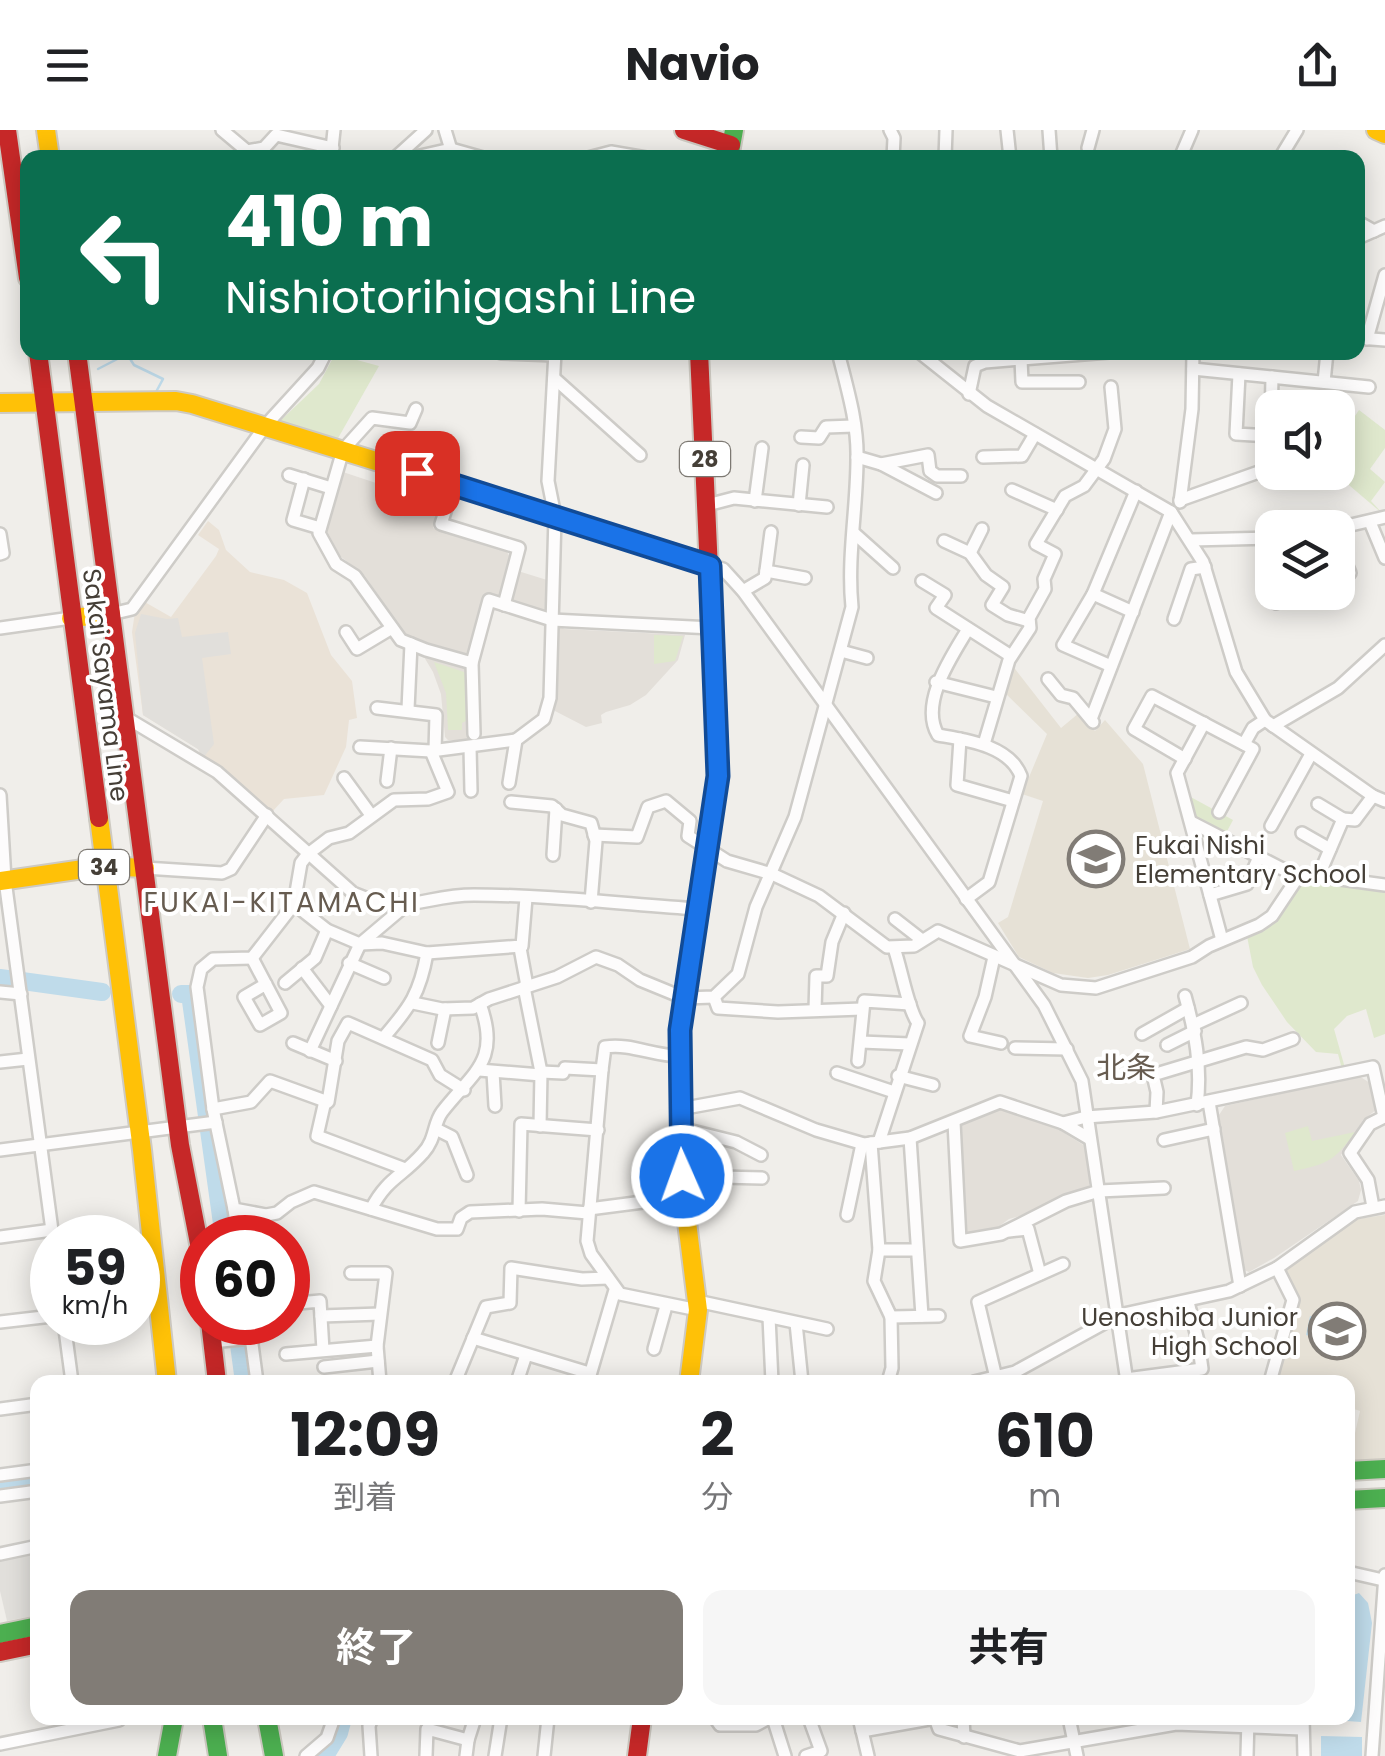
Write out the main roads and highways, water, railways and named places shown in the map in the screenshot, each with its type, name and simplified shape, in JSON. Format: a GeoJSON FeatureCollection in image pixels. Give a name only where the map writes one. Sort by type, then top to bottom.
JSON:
{"type":"FeatureCollection","features":[{"type":"Feature","properties":{"kind":"main road"},"geometry":{"type":"LineString","coordinates":[[684,130],[731,144]]}},
{"type":"Feature","properties":{"kind":"main road"},"geometry":{"type":"LineString","coordinates":[[1376,130],[1385,134]]}},
{"type":"Feature","properties":{"kind":"main road"},"geometry":{"type":"LineString","coordinates":[[5,132],[20,227]]}},
{"type":"Feature","properties":{"kind":"main road","name":"Sakai Sayama Line"},"geometry":{"type":"LineString","coordinates":[[39,360],[140,1132],[166,1375]]}},
{"type":"Feature","properties":{"kind":"main road","name":"Sakai Sayama Line"},"geometry":{"type":"LineString","coordinates":[[78,360],[144,868],[203,1121],[202,1215]]}},
{"type":"Feature","properties":{"kind":"main road","name":"28"},"geometry":{"type":"LineString","coordinates":[[690,1375],[698,1306],[682,1182],[680,1056],[684,998],[718,776],[699,360]]}},
{"type":"Feature","properties":{"kind":"main road"},"geometry":{"type":"LineString","coordinates":[[0,402],[176,401],[710,566]]}},
{"type":"Feature","properties":{"kind":"main road"},"geometry":{"type":"LineString","coordinates":[[71,618],[111,614]]}},
{"type":"Feature","properties":{"kind":"main road"},"geometry":{"type":"LineString","coordinates":[[3,880],[104,866],[144,868]]}},
{"type":"Feature","properties":{"kind":"main road"},"geometry":{"type":"LineString","coordinates":[[213,1345],[216,1375]]}},
{"type":"Feature","properties":{"kind":"main road"},"geometry":{"type":"LineString","coordinates":[[1355,1471],[1385,1469]]}},
{"type":"Feature","properties":{"kind":"main road"},"geometry":{"type":"LineString","coordinates":[[1355,1480],[1385,1479]]}},
{"type":"Feature","properties":{"kind":"main road"},"geometry":{"type":"LineString","coordinates":[[1355,1489],[1385,1488]]}},
{"type":"Feature","properties":{"kind":"main road"},"geometry":{"type":"LineString","coordinates":[[1355,1500],[1385,1498]]}},
{"type":"Feature","properties":{"kind":"main road"},"geometry":{"type":"LineString","coordinates":[[0,1634],[30,1628]]}},
{"type":"Feature","properties":{"kind":"main road"},"geometry":{"type":"LineString","coordinates":[[0,1652],[30,1646]]}},
{"type":"Feature","properties":{"kind":"main road"},"geometry":{"type":"LineString","coordinates":[[167,1756],[173,1725]]}},
{"type":"Feature","properties":{"kind":"main road"},"geometry":{"type":"LineString","coordinates":[[213,1725],[218,1756]]}},
{"type":"Feature","properties":{"kind":"main road"},"geometry":{"type":"LineString","coordinates":[[267,1725],[274,1756]]}},
{"type":"Feature","properties":{"kind":"main road"},"geometry":{"type":"LineString","coordinates":[[637,1756],[641,1725]]}},
{"type":"Feature","properties":{"kind":"water"},"geometry":{"type":"Polygon","coordinates":[[[1310,1316],[1347,1326],[1342,1345],[1306,1335],[1310,1316]]]}},
{"type":"Feature","properties":{"kind":"water"},"geometry":{"type":"Polygon","coordinates":[[[1359,1593],[1368,1603],[1372,1623],[1361,1722],[1355,1722],[1355,1594],[1359,1593]]]}},
{"type":"Feature","properties":{"kind":"water"},"geometry":{"type":"Polygon","coordinates":[[[1321,1736],[1362,1737],[1362,1756],[1321,1756],[1321,1736]]]}},
{"type":"Feature","properties":{"kind":"waterway"},"geometry":{"type":"LineString","coordinates":[[98,369],[115,360]]}},
{"type":"Feature","properties":{"kind":"waterway"},"geometry":{"type":"LineString","coordinates":[[131,360],[163,379],[156,392]]}},
{"type":"Feature","properties":{"kind":"waterway"},"geometry":{"type":"LineString","coordinates":[[0,978],[102,992]]}},
{"type":"Feature","properties":{"kind":"waterway"},"geometry":{"type":"LineString","coordinates":[[181,994],[190,994],[221,1215]]}},
{"type":"Feature","properties":{"kind":"waterway"},"geometry":{"type":"LineString","coordinates":[[239,1345],[243,1375]]}},
{"type":"Feature","properties":{"kind":"waterway"},"geometry":{"type":"LineString","coordinates":[[0,1488],[30,1484]]}},
{"type":"Feature","properties":{"kind":"waterway"},"geometry":{"type":"LineString","coordinates":[[325,1756],[341,1725]]}},
{"type":"Feature","properties":{"kind":"place","name":"Fukai Nishi Elementary School"},"geometry":{"type":"Point","coordinates":[1096,859]}},
{"type":"Feature","properties":{"kind":"place","name":"Uenoshiba Junior High School"},"geometry":{"type":"Point","coordinates":[1337,1331]}},
{"type":"Feature","properties":{"kind":"district","name":"FUKAI-KITAMACHI"},"geometry":{"type":"Point","coordinates":[282,902]}},
{"type":"Feature","properties":{"kind":"district","name":"北条"},"geometry":{"type":"Point","coordinates":[1126,1068]}}]}
